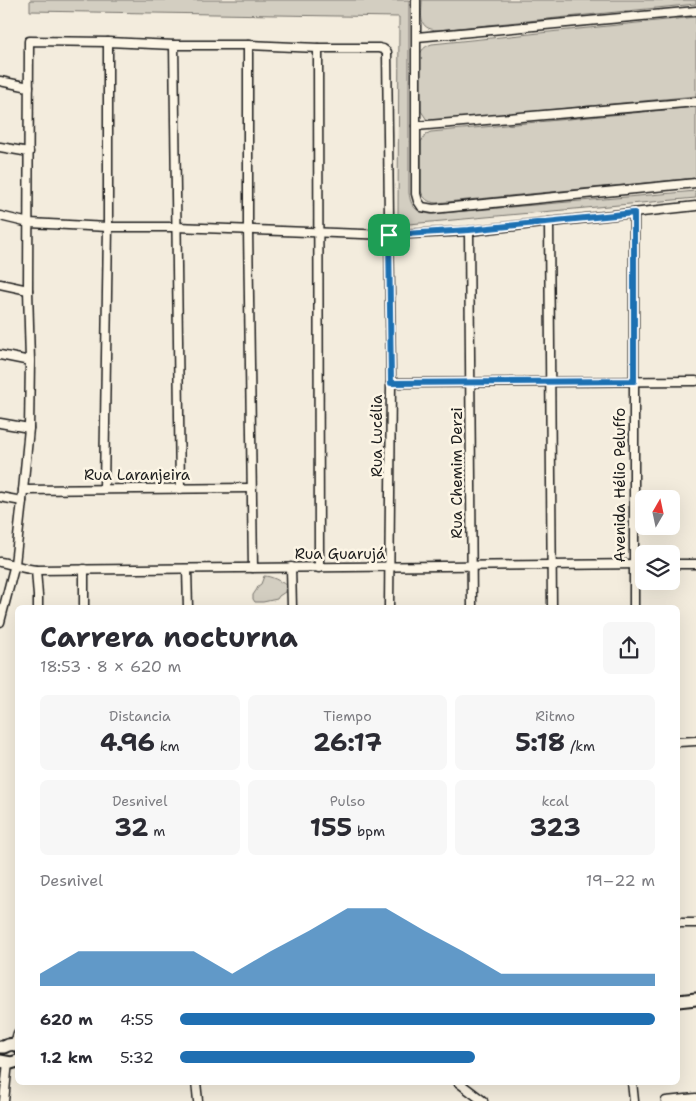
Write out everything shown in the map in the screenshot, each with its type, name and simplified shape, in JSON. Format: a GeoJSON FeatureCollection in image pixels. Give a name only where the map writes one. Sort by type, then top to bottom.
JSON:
{"type":"FeatureCollection","features":[{"type":"Feature","properties":{"kind":"main road"},"geometry":{"type":"LineString","coordinates":[[680,1001],[696,999]]}},
{"type":"Feature","properties":{"kind":"main road"},"geometry":{"type":"LineString","coordinates":[[8,1061],[2,1054],[11,1044]]}},
{"type":"Feature","properties":{"kind":"street"},"geometry":{"type":"LineString","coordinates":[[416,0],[416,194],[422,207],[433,209],[696,183]]}},
{"type":"Feature","properties":{"kind":"street"},"geometry":{"type":"LineString","coordinates":[[417,38],[696,12]]}},
{"type":"Feature","properties":{"kind":"street"},"geometry":{"type":"LineString","coordinates":[[0,622],[15,564],[28,428],[30,361],[28,290],[29,41],[318,48],[319,568]]}},
{"type":"Feature","properties":{"kind":"street"},"geometry":{"type":"LineString","coordinates":[[104,489],[108,227],[108,42]]}},
{"type":"Feature","properties":{"kind":"street"},"geometry":{"type":"LineString","coordinates":[[174,45],[180,489]]}},
{"type":"Feature","properties":{"kind":"street"},"geometry":{"type":"LineString","coordinates":[[248,45],[248,230],[253,568]]}},
{"type":"Feature","properties":{"kind":"street","name":"Rua Lucélia"},"geometry":{"type":"LineString","coordinates":[[318,48],[379,48],[387,52],[391,383],[389,605]]}},
{"type":"Feature","properties":{"kind":"street"},"geometry":{"type":"LineString","coordinates":[[0,81],[29,87]]}},
{"type":"Feature","properties":{"kind":"street"},"geometry":{"type":"LineString","coordinates":[[416,126],[696,102]]}},
{"type":"Feature","properties":{"kind":"street"},"geometry":{"type":"LineString","coordinates":[[0,147],[29,152]]}},
{"type":"Feature","properties":{"kind":"street"},"geometry":{"type":"LineString","coordinates":[[0,216],[29,222],[108,227],[389,235],[469,230],[696,206]]}},
{"type":"Feature","properties":{"kind":"street","name":"Avenida Hélio Peluffo"},"geometry":{"type":"LineString","coordinates":[[634,213],[634,605]]}},
{"type":"Feature","properties":{"kind":"street"},"geometry":{"type":"LineString","coordinates":[[549,222],[552,605]]}},
{"type":"Feature","properties":{"kind":"street","name":"Rua Chemim Derzi"},"geometry":{"type":"LineString","coordinates":[[469,230],[472,605]]}},
{"type":"Feature","properties":{"kind":"street"},"geometry":{"type":"LineString","coordinates":[[0,284],[28,290]]}},
{"type":"Feature","properties":{"kind":"street"},"geometry":{"type":"LineString","coordinates":[[0,355],[30,361]]}},
{"type":"Feature","properties":{"kind":"street"},"geometry":{"type":"LineString","coordinates":[[391,383],[696,380]]}},
{"type":"Feature","properties":{"kind":"street"},"geometry":{"type":"LineString","coordinates":[[0,423],[28,428]]}},
{"type":"Feature","properties":{"kind":"street","name":"Rua Laranjeira"},"geometry":{"type":"LineString","coordinates":[[23,490],[251,488]]}},
{"type":"Feature","properties":{"kind":"street"},"geometry":{"type":"LineString","coordinates":[[0,497],[22,501]]}},
{"type":"Feature","properties":{"kind":"street","name":"Rua Guarujá"},"geometry":{"type":"LineString","coordinates":[[0,562],[36,570],[633,564]]}},
{"type":"Feature","properties":{"kind":"street"},"geometry":{"type":"LineString","coordinates":[[680,564],[696,564]]}},
{"type":"Feature","properties":{"kind":"street"},"geometry":{"type":"LineString","coordinates":[[292,568],[292,605]]}},
{"type":"Feature","properties":{"kind":"street"},"geometry":{"type":"LineString","coordinates":[[187,569],[188,605]]}},
{"type":"Feature","properties":{"kind":"street"},"geometry":{"type":"LineString","coordinates":[[36,570],[38,605]]}},
{"type":"Feature","properties":{"kind":"street"},"geometry":{"type":"LineString","coordinates":[[84,570],[84,605]]}},
{"type":"Feature","properties":{"kind":"street"},"geometry":{"type":"LineString","coordinates":[[680,742],[696,742]]}},
{"type":"Feature","properties":{"kind":"street"},"geometry":{"type":"LineString","coordinates":[[680,923],[696,923]]}},
{"type":"Feature","properties":{"kind":"street"},"geometry":{"type":"LineString","coordinates":[[4,1101],[8,1061]]}},
{"type":"Feature","properties":{"kind":"street"},"geometry":{"type":"LineString","coordinates":[[196,1085],[198,1101]]}},
{"type":"Feature","properties":{"kind":"street"},"geometry":{"type":"LineString","coordinates":[[462,1085],[483,1101]]}},
{"type":"Feature","properties":{"kind":"street"},"geometry":{"type":"LineString","coordinates":[[632,1085],[634,1101]]}},
{"type":"Feature","properties":{"kind":"street"},"geometry":{"type":"LineString","coordinates":[[666,1101],[696,1098]]}},
{"type":"Feature","properties":{"kind":"shaded area"},"geometry":{"type":"Polygon","coordinates":[[[30,0],[409,0],[409,193],[411,202],[417,210],[430,214],[696,191],[696,198],[405,223],[398,216],[399,17],[30,11],[30,0]]]}},
{"type":"Feature","properties":{"kind":"shaded area"},"geometry":{"type":"Polygon","coordinates":[[[422,0],[696,0],[696,4],[438,30],[427,27],[422,21],[422,0]]]}},
{"type":"Feature","properties":{"kind":"shaded area"},"geometry":{"type":"Polygon","coordinates":[[[696,17],[696,96],[432,121],[427,120],[421,111],[420,54],[425,47],[432,44],[696,17]]]}},
{"type":"Feature","properties":{"kind":"shaded area"},"geometry":{"type":"Polygon","coordinates":[[[696,107],[696,178],[436,203],[427,200],[421,191],[421,142],[426,134],[431,132],[696,107]]]}},
{"type":"Feature","properties":{"kind":"shaded area"},"geometry":{"type":"Polygon","coordinates":[[[264,576],[278,580],[286,585],[285,592],[277,599],[255,602],[253,595],[264,576]]]}},
{"type":"Feature","properties":{"kind":"route"},"geometry":{"type":"LineString","coordinates":[[634,213],[634,381],[391,383],[389,235],[469,230],[634,213]]}}]}
